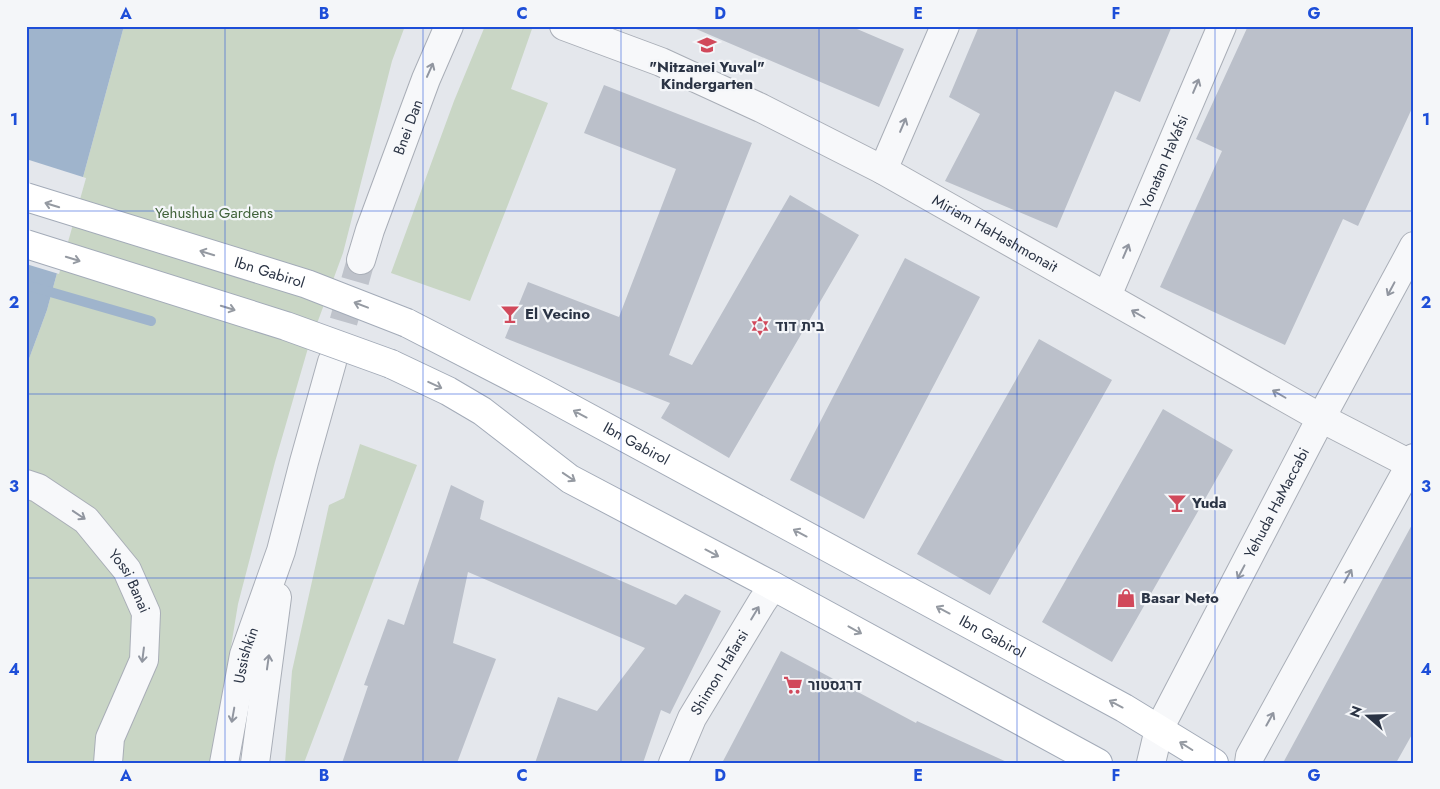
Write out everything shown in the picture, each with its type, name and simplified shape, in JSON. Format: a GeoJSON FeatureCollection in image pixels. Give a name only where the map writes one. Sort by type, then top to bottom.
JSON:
{"type":"FeatureCollection","features":[{"type":"Feature","properties":{"kind":"main road","name":"Ibn Gabirol"},"geometry":{"type":"LineString","coordinates":[[26,197],[307,284],[407,323],[558,402],[1124,708],[1214,763]]}},
{"type":"Feature","properties":{"kind":"main road"},"geometry":{"type":"LineString","coordinates":[[26,244],[286,326],[391,364],[448,391],[482,411],[570,478],[774,586],[1098,763]]}},
{"type":"Feature","properties":{"kind":"street","name":"Bnei Dan"},"geometry":{"type":"LineString","coordinates":[[370,230],[377,181],[407,77],[428,26]]}},
{"type":"Feature","properties":{"kind":"street","name":"Bnei Dan"},"geometry":{"type":"LineString","coordinates":[[361,260],[370,230],[426,78],[449,26]]}},
{"type":"Feature","properties":{"kind":"street","name":"Miriam HaHashmonait"},"geometry":{"type":"LineString","coordinates":[[564,26],[661,62],[761,108],[883,170],[1321,418],[1412,462]]}},
{"type":"Feature","properties":{"kind":"street"},"geometry":{"type":"LineString","coordinates":[[883,170],[946,26]]}},
{"type":"Feature","properties":{"kind":"street","name":"Yonatan HaVafsi"},"geometry":{"type":"LineString","coordinates":[[1107,296],[1222,26]]}},
{"type":"Feature","properties":{"kind":"street","name":"Yehuda HaMaccabi"},"geometry":{"type":"LineString","coordinates":[[1151,763],[1158,729],[1321,418],[1414,246]]}},
{"type":"Feature","properties":{"kind":"street","name":"Ussishkin"},"geometry":{"type":"LineString","coordinates":[[224,763],[244,655],[281,551],[332,362]]}},
{"type":"Feature","properties":{"kind":"street"},"geometry":{"type":"LineString","coordinates":[[1249,763],[1250,756],[1412,462]]}},
{"type":"Feature","properties":{"kind":"street","name":"Yossi Banai"},"geometry":{"type":"LineString","coordinates":[[32,486],[86,520],[127,570],[146,613],[144,660],[110,738],[108,763]]}},
{"type":"Feature","properties":{"kind":"street","name":"Ussishkin"},"geometry":{"type":"LineString","coordinates":[[255,763],[281,551]]}},
{"type":"Feature","properties":{"kind":"street","name":"Shimon HaTarsi"},"geometry":{"type":"LineString","coordinates":[[673,763],[692,718],[762,602],[774,586]]}},
{"type":"Feature","properties":{"kind":"green space","name":"Yehushua Gardens"},"geometry":{"type":"Polygon","coordinates":[[[124,26],[405,26],[392,61],[343,253],[308,348],[275,462],[238,604],[212,763],[26,763],[26,367],[47,310],[124,26]]]}},
{"type":"Feature","properties":{"kind":"green space"},"geometry":{"type":"Polygon","coordinates":[[[485,26],[533,26],[511,89],[548,103],[470,301],[391,273],[454,101],[485,26]]]}},
{"type":"Feature","properties":{"kind":"green space"},"geometry":{"type":"Polygon","coordinates":[[[360,444],[417,465],[304,763],[285,763],[292,671],[329,505],[344,498],[360,444]]]}},
{"type":"Feature","properties":{"kind":"water"},"geometry":{"type":"Polygon","coordinates":[[[26,26],[124,26],[47,310],[26,367],[26,26]]]}},
{"type":"Feature","properties":{"kind":"pier"},"geometry":{"type":"Polygon","coordinates":[[[26,159],[86,178],[59,274],[26,264],[26,159]]]}},
{"type":"Feature","properties":{"kind":"building"},"geometry":{"type":"Polygon","coordinates":[[[689,26],[850,26],[904,49],[879,107],[689,26]]]}},
{"type":"Feature","properties":{"kind":"building"},"geometry":{"type":"Polygon","coordinates":[[[979,26],[1172,26],[1140,102],[1115,91],[1057,228],[945,181],[980,114],[949,97],[979,26]]]}},
{"type":"Feature","properties":{"kind":"building"},"geometry":{"type":"Polygon","coordinates":[[[1248,26],[1414,26],[1414,104],[1358,226],[1343,219],[1285,345],[1160,287],[1222,151],[1196,139],[1248,26]]]}},
{"type":"Feature","properties":{"kind":"building"},"geometry":{"type":"Polygon","coordinates":[[[604,85],[752,143],[669,355],[692,365],[790,195],[859,235],[729,458],[661,418],[670,403],[505,338],[528,282],[619,317],[676,169],[584,133],[604,85]]]}},
{"type":"Feature","properties":{"kind":"building"},"geometry":{"type":"Polygon","coordinates":[[[905,258],[980,297],[864,519],[790,480],[905,258]]]}},
{"type":"Feature","properties":{"kind":"building"},"geometry":{"type":"Polygon","coordinates":[[[1039,339],[1112,380],[990,595],[917,554],[1039,339]]]}},
{"type":"Feature","properties":{"kind":"building"},"geometry":{"type":"Polygon","coordinates":[[[1163,409],[1233,450],[1112,662],[1042,622],[1163,409]]]}},
{"type":"Feature","properties":{"kind":"building"},"geometry":{"type":"Polygon","coordinates":[[[451,485],[484,501],[480,519],[676,605],[685,594],[721,611],[670,714],[661,710],[643,763],[535,763],[558,697],[597,711],[645,648],[468,572],[453,643],[496,659],[457,763],[342,763],[368,686],[364,685],[388,619],[404,625],[451,485]]]}},
{"type":"Feature","properties":{"kind":"building"},"geometry":{"type":"Polygon","coordinates":[[[1414,521],[1414,731],[1396,763],[1283,763],[1414,521]]]}},
{"type":"Feature","properties":{"kind":"building"},"geometry":{"type":"Polygon","coordinates":[[[781,651],[916,723],[917,721],[1009,763],[722,763],[781,651]]]}},
{"type":"Feature","properties":{"kind":"waterway"},"geometry":{"type":"LineString","coordinates":[[26,285],[151,321]]}},
{"type":"Feature","properties":{"kind":"tunnel"},"geometry":{"type":"LineString","coordinates":[[332,362],[361,260]]}},
{"type":"Feature","properties":{"kind":"place","name":"\"Nitzanei Yuval\" Kindergarten"},"geometry":{"type":"Point","coordinates":[707,45]}},
{"type":"Feature","properties":{"kind":"place","name":"El Vecino"},"geometry":{"type":"Point","coordinates":[510,314]}},
{"type":"Feature","properties":{"kind":"place","name":"בית דוד"},"geometry":{"type":"Point","coordinates":[760,326]}},
{"type":"Feature","properties":{"kind":"place","name":"Yuda"},"geometry":{"type":"Point","coordinates":[1177,503]}},
{"type":"Feature","properties":{"kind":"place","name":"Basar Neto"},"geometry":{"type":"Point","coordinates":[1126,598]}},
{"type":"Feature","properties":{"kind":"place","name":"דרגסטור"},"geometry":{"type":"Point","coordinates":[793,685]}}]}
